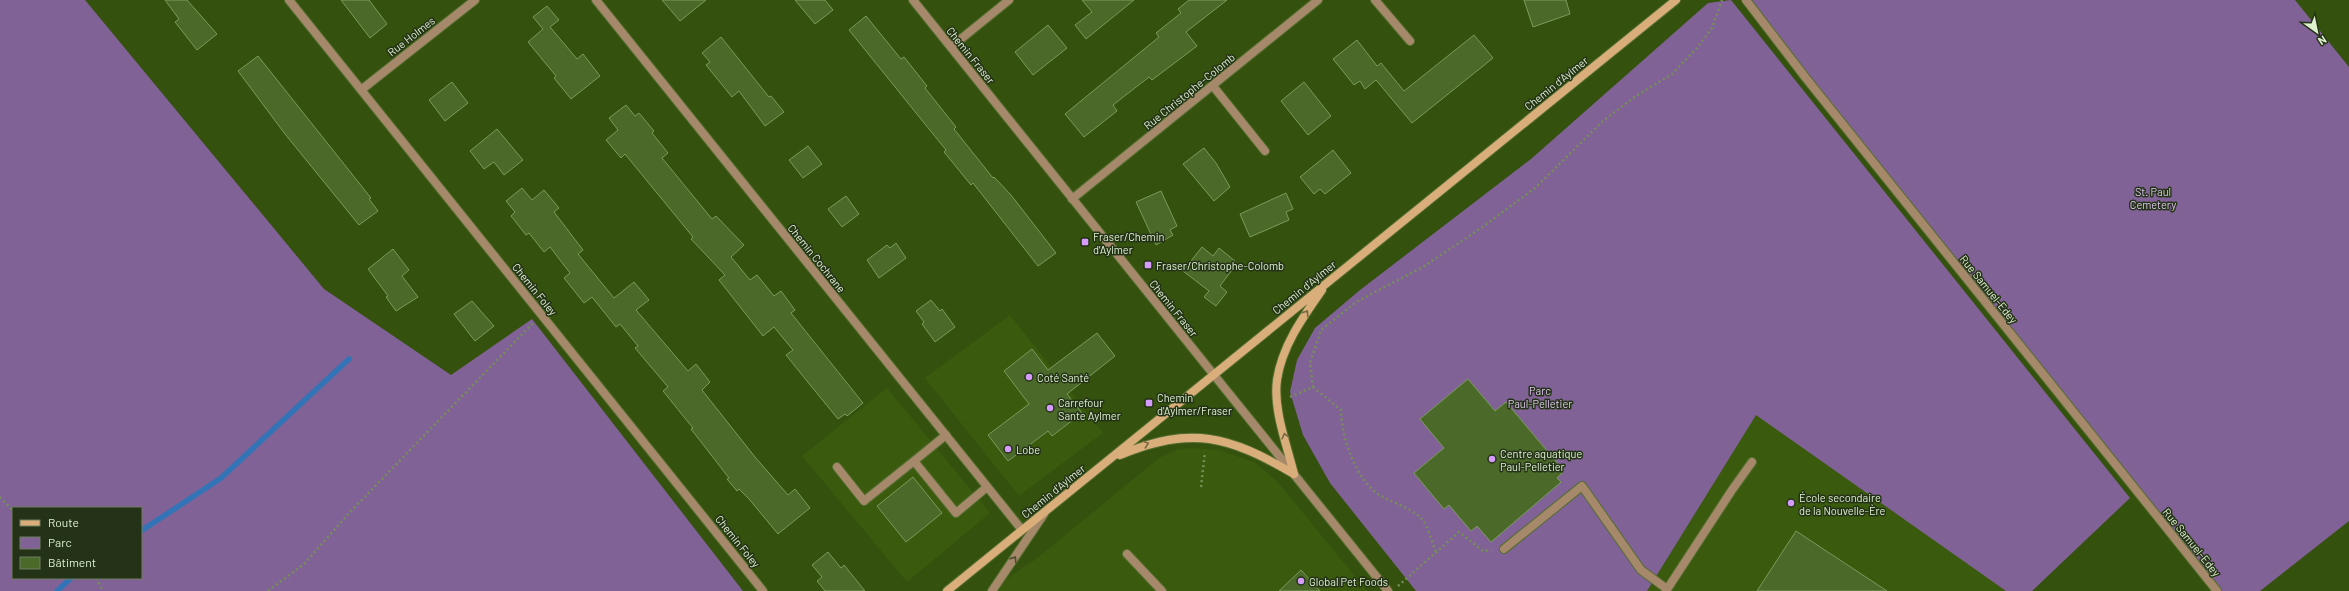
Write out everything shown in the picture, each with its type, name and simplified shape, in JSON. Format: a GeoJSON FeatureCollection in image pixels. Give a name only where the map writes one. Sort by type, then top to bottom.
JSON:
{"type":"FeatureCollection","features":[{"type":"Feature","properties":{"kind":"main road","name":"Chemin d'Aylmer"},"geometry":{"type":"LineString","coordinates":[[947,591],[1676,0]]}},
{"type":"Feature","properties":{"kind":"main road"},"geometry":{"type":"LineString","coordinates":[[1294,474],[1281,419],[1277,381],[1281,364],[1288,346],[1300,322],[1328,282]]}},
{"type":"Feature","properties":{"kind":"main road"},"geometry":{"type":"LineString","coordinates":[[1110,459],[1146,444],[1167,439],[1206,437],[1246,448],[1294,474]]}},
{"type":"Feature","properties":{"kind":"street","name":"Chemin Foley"},"geometry":{"type":"LineString","coordinates":[[289,0],[763,591]]}},
{"type":"Feature","properties":{"kind":"street","name":"Rue Holmes"},"geometry":{"type":"LineString","coordinates":[[361,90],[475,0]]}},
{"type":"Feature","properties":{"kind":"street","name":"Chemin Cochrane"},"geometry":{"type":"LineString","coordinates":[[596,0],[1022,530]]}},
{"type":"Feature","properties":{"kind":"street","name":"Chemin Fraser"},"geometry":{"type":"LineString","coordinates":[[913,0],[1387,590]]}},
{"type":"Feature","properties":{"kind":"street"},"geometry":{"type":"LineString","coordinates":[[951,47],[1010,0]]}},
{"type":"Feature","properties":{"kind":"street","name":"Rue Christophe-Colomb"},"geometry":{"type":"LineString","coordinates":[[1072,199],[1318,0]]}},
{"type":"Feature","properties":{"kind":"street"},"geometry":{"type":"LineString","coordinates":[[1375,0],[1410,42]]}},
{"type":"Feature","properties":{"kind":"street","name":"Rue Samuel-Edey"},"geometry":{"type":"LineString","coordinates":[[1746,0],[1805,77],[2217,591]]}},
{"type":"Feature","properties":{"kind":"street"},"geometry":{"type":"LineString","coordinates":[[1213,86],[1265,151]]}},
{"type":"Feature","properties":{"kind":"street"},"geometry":{"type":"LineString","coordinates":[[837,467],[864,501],[946,435]]}},
{"type":"Feature","properties":{"kind":"street"},"geometry":{"type":"LineString","coordinates":[[914,461],[956,513],[987,487]]}},
{"type":"Feature","properties":{"kind":"street"},"geometry":{"type":"LineString","coordinates":[[1504,549],[1582,486],[1641,570],[1667,590],[1752,462]]}},
{"type":"Feature","properties":{"kind":"street"},"geometry":{"type":"LineString","coordinates":[[992,591],[1045,512]]}},
{"type":"Feature","properties":{"kind":"street"},"geometry":{"type":"LineString","coordinates":[[1127,554],[1162,591]]}},
{"type":"Feature","properties":{"kind":"path"},"geometry":{"type":"LineString","coordinates":[[1436,552],[1421,519],[1410,510],[1379,495],[1370,485],[1351,458],[1341,423],[1342,410],[1313,387],[1310,363],[1321,330],[1356,302],[1423,267],[1481,228],[1535,188],[1604,120],[1633,98],[1672,74],[1696,49],[1712,28],[1722,0]]}},
{"type":"Feature","properties":{"kind":"path"},"geometry":{"type":"LineString","coordinates":[[268,591],[304,564],[361,500],[541,314]]}},
{"type":"Feature","properties":{"kind":"path"},"geometry":{"type":"LineString","coordinates":[[1288,398],[1313,387]]}},
{"type":"Feature","properties":{"kind":"path"},"geometry":{"type":"LineString","coordinates":[[1201,487],[1205,452]]}},
{"type":"Feature","properties":{"kind":"path"},"geometry":{"type":"LineString","coordinates":[[0,497],[12,510]]}},
{"type":"Feature","properties":{"kind":"path"},"geometry":{"type":"LineString","coordinates":[[1387,590],[1459,532],[1483,551],[1504,549]]}},
{"type":"Feature","properties":{"kind":"path"},"geometry":{"type":"LineString","coordinates":[[97,579],[103,591]]}},
{"type":"Feature","properties":{"kind":"shaded area"},"geometry":{"type":"Polygon","coordinates":[[[1010,315],[1103,433],[1019,496],[925,378],[1010,315]]]}},
{"type":"Feature","properties":{"kind":"shaded area"},"geometry":{"type":"Polygon","coordinates":[[[887,388],[990,513],[907,582],[802,456],[887,388]]]}},
{"type":"Feature","properties":{"kind":"shaded area","name":"École secondaire de la Nouvelle-Ère"},"geometry":{"type":"Polygon","coordinates":[[[1756,414],[2006,591],[1647,591],[1756,414]]]}},
{"type":"Feature","properties":{"kind":"shaded area"},"geometry":{"type":"Polygon","coordinates":[[[1191,448],[1219,450],[1254,462],[1277,481],[1367,591],[988,591],[1036,559],[1159,458],[1176,450],[1191,448]]]}},
{"type":"Feature","properties":{"kind":"green space"},"geometry":{"type":"Polygon","coordinates":[[[0,0],[85,0],[324,289],[451,375],[532,319],[743,591],[0,591],[0,0]]]}},
{"type":"Feature","properties":{"kind":"green space","name":"Parc Paul-Pelletier"},"geometry":{"type":"Polygon","coordinates":[[[1731,0],[2130,498],[2032,591],[2006,591],[1756,415],[1647,591],[1416,591],[1330,483],[1303,435],[1290,392],[1297,360],[1315,328],[1360,290],[1531,159],[1708,3],[1731,0]]]}},
{"type":"Feature","properties":{"kind":"green space","name":"St. Paul Cemetery"},"geometry":{"type":"Polygon","coordinates":[[[1746,0],[2295,0],[2349,67],[2349,521],[2260,591],[2217,591],[1746,0]]]}},
{"type":"Feature","properties":{"kind":"building"},"geometry":{"type":"Polygon","coordinates":[[[165,0],[187,0],[217,34],[197,50],[175,22],[179,19],[165,0]]]}},
{"type":"Feature","properties":{"kind":"building"},"geometry":{"type":"Polygon","coordinates":[[[341,0],[369,0],[387,24],[370,38],[341,0]]]}},
{"type":"Feature","properties":{"kind":"building"},"geometry":{"type":"Polygon","coordinates":[[[662,0],[706,0],[680,21],[662,0]]]}},
{"type":"Feature","properties":{"kind":"building"},"geometry":{"type":"Polygon","coordinates":[[[795,0],[825,0],[833,10],[815,24],[795,0]]]}},
{"type":"Feature","properties":{"kind":"building"},"geometry":{"type":"Polygon","coordinates":[[[1082,0],[1134,0],[1086,39],[1075,25],[1092,12],[1082,0]]]}},
{"type":"Feature","properties":{"kind":"building"},"geometry":{"type":"Polygon","coordinates":[[[1189,0],[1227,0],[1186,32],[1197,46],[1152,80],[1149,77],[1113,105],[1117,111],[1084,137],[1065,114],[1159,37],[1156,33],[1181,13],[1178,9],[1189,0]]]}},
{"type":"Feature","properties":{"kind":"building"},"geometry":{"type":"Polygon","coordinates":[[[1524,0],[1566,0],[1570,14],[1533,27],[1524,0]]]}},
{"type":"Feature","properties":{"kind":"building"},"geometry":{"type":"Polygon","coordinates":[[[547,6],[559,20],[550,27],[577,59],[583,54],[600,76],[571,99],[554,78],[556,76],[528,42],[543,29],[533,17],[547,6]]]}},
{"type":"Feature","properties":{"kind":"building"},"geometry":{"type":"Polygon","coordinates":[[[866,16],[901,59],[904,57],[927,86],[925,88],[956,127],[954,129],[993,178],[994,177],[1011,195],[1056,253],[1038,266],[973,183],[971,185],[944,152],[946,150],[849,30],[866,16]]]}},
{"type":"Feature","properties":{"kind":"building"},"geometry":{"type":"Polygon","coordinates":[[[1048,25],[1067,48],[1033,75],[1015,52],[1048,25]]]}},
{"type":"Feature","properties":{"kind":"building"},"geometry":{"type":"Polygon","coordinates":[[[1474,35],[1493,58],[1412,123],[1376,80],[1365,89],[1360,81],[1354,85],[1333,59],[1357,40],[1377,66],[1381,63],[1404,91],[1474,35]]]}},
{"type":"Feature","properties":{"kind":"building"},"geometry":{"type":"Polygon","coordinates":[[[721,37],[769,97],[771,96],[784,112],[765,126],[739,91],[732,97],[706,65],[710,62],[702,53],[721,37]]]}},
{"type":"Feature","properties":{"kind":"building"},"geometry":{"type":"Polygon","coordinates":[[[258,56],[371,198],[369,199],[378,211],[359,225],[285,134],[238,71],[258,56]]]}},
{"type":"Feature","properties":{"kind":"building"},"geometry":{"type":"Polygon","coordinates":[[[452,82],[468,103],[445,121],[429,100],[452,82]]]}},
{"type":"Feature","properties":{"kind":"building"},"geometry":{"type":"Polygon","coordinates":[[[1304,82],[1331,116],[1308,135],[1281,101],[1304,82]]]}},
{"type":"Feature","properties":{"kind":"building"},"geometry":{"type":"Polygon","coordinates":[[[626,105],[635,116],[639,113],[654,131],[652,133],[668,153],[662,158],[712,219],[716,216],[744,245],[731,257],[750,280],[757,275],[774,296],[781,291],[795,310],[791,313],[863,403],[847,416],[845,414],[838,419],[786,355],[793,350],[774,327],[763,336],[719,280],[725,275],[691,239],[693,237],[625,154],[621,158],[606,140],[618,130],[609,118],[626,105]]]}},
{"type":"Feature","properties":{"kind":"building"},"geometry":{"type":"Polygon","coordinates":[[[497,129],[523,160],[504,175],[494,162],[484,169],[470,151],[497,129]]]}},
{"type":"Feature","properties":{"kind":"building"},"geometry":{"type":"Polygon","coordinates":[[[808,146],[822,164],[803,178],[789,160],[808,146]]]}},
{"type":"Feature","properties":{"kind":"building"},"geometry":{"type":"Polygon","coordinates":[[[1204,148],[1216,163],[1230,187],[1214,201],[1183,164],[1204,148]]]}},
{"type":"Feature","properties":{"kind":"building"},"geometry":{"type":"Polygon","coordinates":[[[1333,150],[1351,173],[1325,194],[1320,189],[1314,194],[1300,177],[1333,150]]]}},
{"type":"Feature","properties":{"kind":"building"},"geometry":{"type":"Polygon","coordinates":[[[522,188],[532,200],[544,190],[559,208],[554,212],[583,250],[578,254],[614,298],[634,282],[649,300],[636,310],[688,371],[696,364],[710,382],[702,390],[755,457],[788,495],[795,489],[810,508],[778,534],[749,499],[739,489],[737,491],[727,479],[729,478],[691,429],[693,428],[663,391],[668,387],[635,348],[638,346],[620,324],[616,327],[592,297],[584,303],[564,278],[570,273],[550,247],[544,252],[529,233],[526,235],[511,216],[515,212],[506,201],[522,188]]]}},
{"type":"Feature","properties":{"kind":"building"},"geometry":{"type":"Polygon","coordinates":[[[1161,191],[1177,226],[1170,230],[1173,235],[1156,245],[1136,202],[1161,191]]]}},
{"type":"Feature","properties":{"kind":"building"},"geometry":{"type":"Polygon","coordinates":[[[1286,193],[1293,209],[1286,212],[1289,220],[1250,237],[1240,214],[1286,193]]]}},
{"type":"Feature","properties":{"kind":"building"},"geometry":{"type":"Polygon","coordinates":[[[846,196],[859,214],[842,227],[828,209],[846,196]]]}},
{"type":"Feature","properties":{"kind":"building"},"geometry":{"type":"Polygon","coordinates":[[[896,243],[906,258],[879,278],[867,260],[887,245],[890,248],[896,243]]]}},
{"type":"Feature","properties":{"kind":"building"},"geometry":{"type":"Polygon","coordinates":[[[1202,247],[1213,256],[1219,248],[1235,261],[1230,268],[1232,270],[1220,286],[1227,292],[1216,306],[1204,297],[1209,291],[1183,271],[1202,247]]]}},
{"type":"Feature","properties":{"kind":"building"},"geometry":{"type":"Polygon","coordinates":[[[393,249],[409,270],[402,276],[418,297],[396,311],[386,297],[388,296],[368,269],[393,249]]]}},
{"type":"Feature","properties":{"kind":"building"},"geometry":{"type":"Polygon","coordinates":[[[931,300],[940,311],[942,309],[955,327],[935,342],[922,324],[924,322],[916,311],[931,300]]]}},
{"type":"Feature","properties":{"kind":"building"},"geometry":{"type":"Polygon","coordinates":[[[472,301],[494,326],[475,341],[454,314],[472,301]]]}},
{"type":"Feature","properties":{"kind":"building","name":"Carrefour Sante Aylmer"},"geometry":{"type":"Polygon","coordinates":[[[1097,333],[1115,356],[1067,394],[1082,413],[1052,436],[1048,431],[1008,461],[988,435],[1029,404],[1004,371],[1032,349],[1048,370],[1097,333]]]}},
{"type":"Feature","properties":{"kind":"building","name":"Centre aquatique Paul-Pelletier"},"geometry":{"type":"Polygon","coordinates":[[[1468,379],[1495,411],[1506,402],[1564,471],[1557,478],[1561,482],[1491,542],[1477,526],[1471,531],[1449,505],[1444,509],[1414,473],[1444,448],[1420,419],[1468,379]]]}},
{"type":"Feature","properties":{"kind":"building"},"geometry":{"type":"Polygon","coordinates":[[[913,477],[942,513],[906,542],[877,506],[913,477]]]}},
{"type":"Feature","properties":{"kind":"building"},"geometry":{"type":"Polygon","coordinates":[[[1796,531],[1887,591],[1757,591],[1796,531]]]}},
{"type":"Feature","properties":{"kind":"building"},"geometry":{"type":"Polygon","coordinates":[[[828,552],[841,568],[844,565],[865,591],[825,591],[817,581],[822,577],[812,565],[828,552]]]}},
{"type":"Feature","properties":{"kind":"building","name":"Global Pet Foods"},"geometry":{"type":"Polygon","coordinates":[[[1301,570],[1320,591],[1279,591],[1301,570]]]}},
{"type":"Feature","properties":{"kind":"waterway"},"geometry":{"type":"LineString","coordinates":[[142,530],[221,478],[349,359]]}},
{"type":"Feature","properties":{"kind":"waterway"},"geometry":{"type":"LineString","coordinates":[[57,591],[70,579]]}},
{"type":"Feature","properties":{"kind":"place","name":"Fraser/Chemin d'Aylmer"},"geometry":{"type":"Point","coordinates":[1085,242]}},
{"type":"Feature","properties":{"kind":"place","name":"Fraser/Christophe-Colomb"},"geometry":{"type":"Point","coordinates":[1148,265]}},
{"type":"Feature","properties":{"kind":"place","name":"Coté Santé"},"geometry":{"type":"Point","coordinates":[1029,377]}},
{"type":"Feature","properties":{"kind":"place","name":"Chemin d'Aylmer/Fraser"},"geometry":{"type":"Point","coordinates":[1149,403]}},
{"type":"Feature","properties":{"kind":"place","name":"Carrefour Sante Aylmer"},"geometry":{"type":"Point","coordinates":[1050,408]}},
{"type":"Feature","properties":{"kind":"place","name":"Lobe"},"geometry":{"type":"Point","coordinates":[1008,449]}},
{"type":"Feature","properties":{"kind":"place","name":"Centre aquatique Paul-Pelletier"},"geometry":{"type":"Point","coordinates":[1492,459]}},
{"type":"Feature","properties":{"kind":"place","name":"École secondaire de la Nouvelle-Ère"},"geometry":{"type":"Point","coordinates":[1791,503]}},
{"type":"Feature","properties":{"kind":"place","name":"Global Pet Foods"},"geometry":{"type":"Point","coordinates":[1301,581]}}]}
